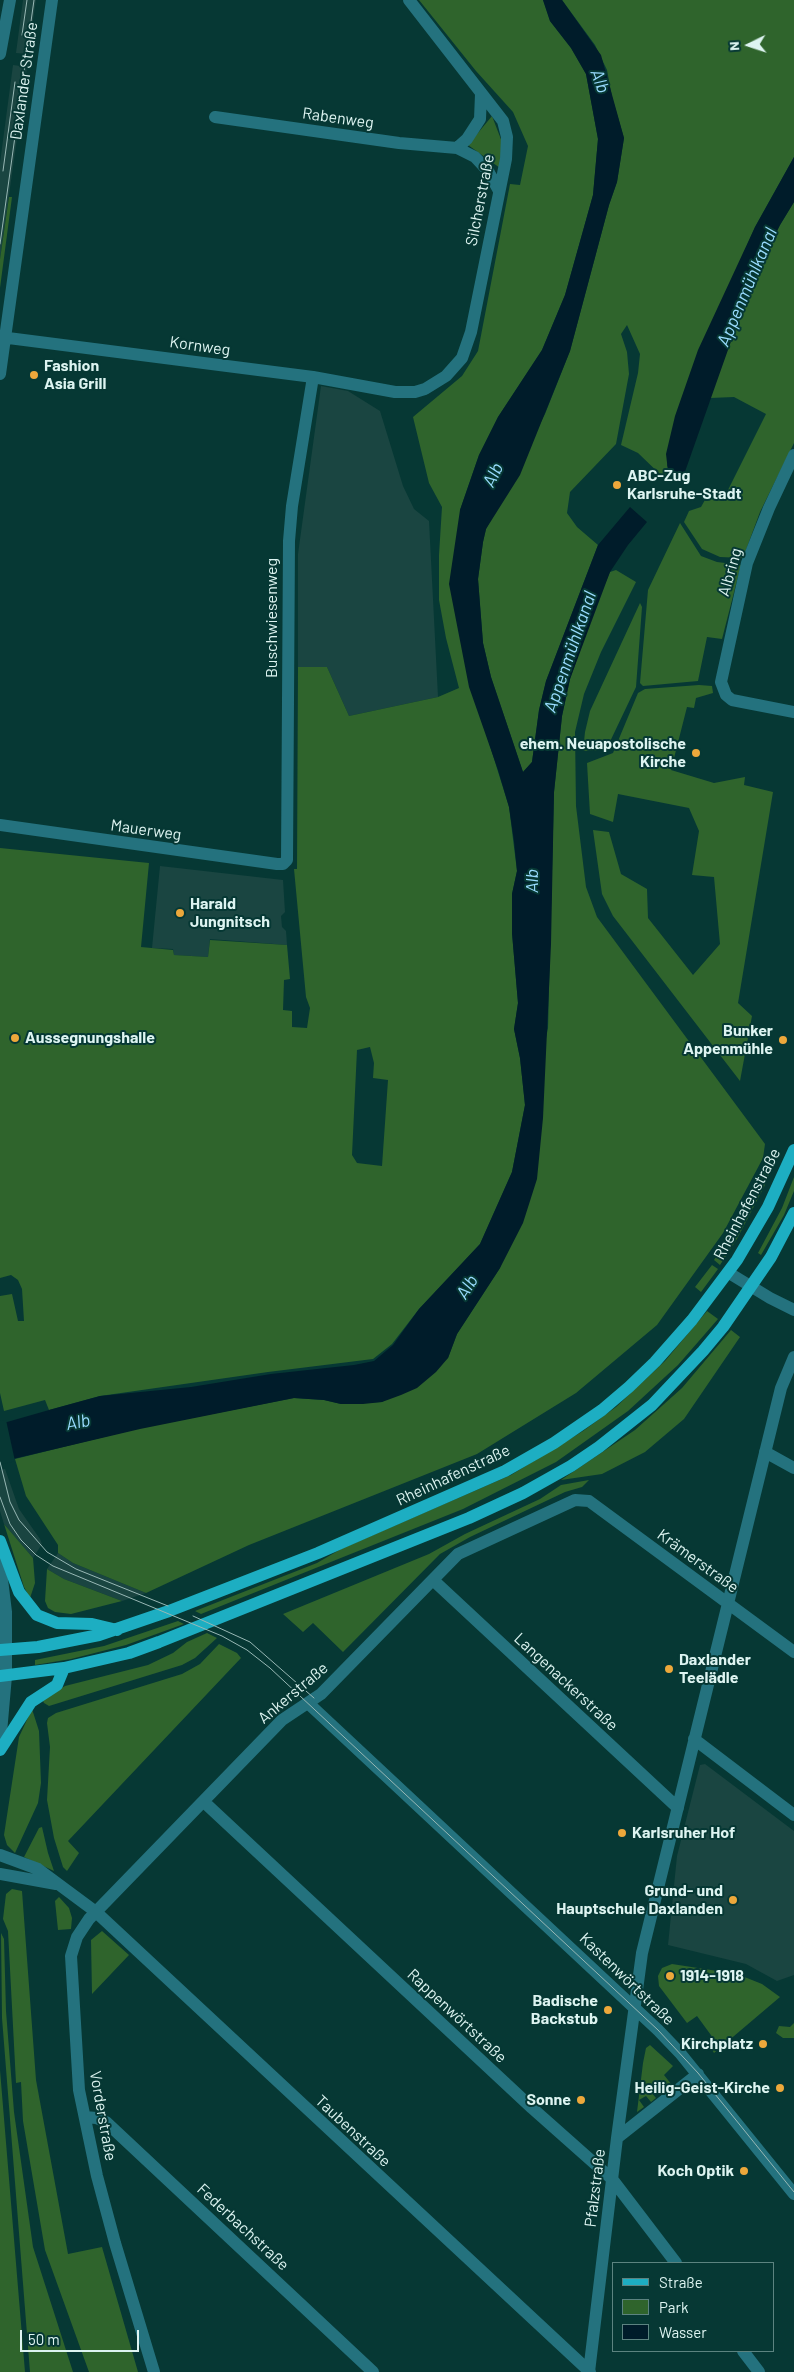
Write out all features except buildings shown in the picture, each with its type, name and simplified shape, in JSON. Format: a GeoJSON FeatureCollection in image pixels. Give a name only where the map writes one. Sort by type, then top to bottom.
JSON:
{"type":"FeatureCollection","features":[{"type":"Feature","properties":{"kind":"main road","name":"Rheinhafenstraße"},"geometry":{"type":"LineString","coordinates":[[3,1650],[63,1644],[117,1630],[326,1549],[505,1471],[554,1443],[602,1410],[655,1362],[729,1273],[768,1207],[794,1150]]}},
{"type":"Feature","properties":{"kind":"main road"},"geometry":{"type":"LineString","coordinates":[[3,1676],[64,1668],[129,1652],[206,1624],[460,1522],[547,1480],[599,1447],[652,1405],[703,1351],[771,1257],[794,1213]]}},
{"type":"Feature","properties":{"kind":"main road"},"geometry":{"type":"LineString","coordinates":[[0,1541],[20,1592],[28,1605],[38,1615],[57,1623],[92,1624],[117,1630]]}},
{"type":"Feature","properties":{"kind":"main road"},"geometry":{"type":"LineString","coordinates":[[0,1750],[31,1702],[57,1685],[64,1668]]}},
{"type":"Feature","properties":{"kind":"street","name":"Daxlander Straße"},"geometry":{"type":"LineString","coordinates":[[0,54],[2,31],[10,0]]}},
{"type":"Feature","properties":{"kind":"street","name":"Daxlander Straße"},"geometry":{"type":"LineString","coordinates":[[1,369],[2,337],[52,0]]}},
{"type":"Feature","properties":{"kind":"street","name":"Silcherstraße"},"geometry":{"type":"LineString","coordinates":[[395,392],[415,392],[425,388],[446,376],[462,358],[471,332],[507,152],[506,128],[503,121],[409,0]]}},
{"type":"Feature","properties":{"kind":"street"},"geometry":{"type":"LineString","coordinates":[[457,148],[467,139],[480,119],[481,94]]}},
{"type":"Feature","properties":{"kind":"street","name":"Rabenweg"},"geometry":{"type":"LineString","coordinates":[[215,117],[391,142],[457,148],[475,157],[488,171],[498,190]]}},
{"type":"Feature","properties":{"kind":"street","name":"Kornweg"},"geometry":{"type":"LineString","coordinates":[[2,337],[312,377],[395,392]]}},
{"type":"Feature","properties":{"kind":"street","name":"Buschwiesenweg"},"geometry":{"type":"LineString","coordinates":[[287,860],[289,541],[292,506],[312,377]]}},
{"type":"Feature","properties":{"kind":"street","name":"Albring"},"geometry":{"type":"LineString","coordinates":[[794,455],[768,508],[745,571],[721,682],[726,696],[732,700],[794,712]]}},
{"type":"Feature","properties":{"kind":"street","name":"Mauerweg"},"geometry":{"type":"LineString","coordinates":[[0,825],[277,864],[283,864],[287,860]]}},
{"type":"Feature","properties":{"kind":"street"},"geometry":{"type":"LineString","coordinates":[[729,1273],[794,1310]]}},
{"type":"Feature","properties":{"kind":"street","name":"Pfalzstraße"},"geometry":{"type":"LineString","coordinates":[[589,2372],[617,2138],[642,1953],[727,1602],[788,1370],[794,1357]]}},
{"type":"Feature","properties":{"kind":"street"},"geometry":{"type":"LineString","coordinates":[[766,1452],[794,1468]]}},
{"type":"Feature","properties":{"kind":"street","name":"Krämerstraße"},"geometry":{"type":"LineString","coordinates":[[582,1499],[589,1501],[794,1652]]}},
{"type":"Feature","properties":{"kind":"street","name":"Ankerstraße"},"geometry":{"type":"LineString","coordinates":[[96,1912],[282,1720],[309,1704],[454,1558],[468,1548],[575,1500],[582,1499]]}},
{"type":"Feature","properties":{"kind":"street"},"geometry":{"type":"LineString","coordinates":[[0,1563],[6,1612],[0,1744]]}},
{"type":"Feature","properties":{"kind":"street","name":"Langenackerstraße"},"geometry":{"type":"LineString","coordinates":[[433,1580],[678,1808]]}},
{"type":"Feature","properties":{"kind":"street","name":"Kastenwörtstraße"},"geometry":{"type":"LineString","coordinates":[[309,1704],[634,2007],[680,2053],[794,2194]]}},
{"type":"Feature","properties":{"kind":"street"},"geometry":{"type":"LineString","coordinates":[[694,1739],[794,1815]]}},
{"type":"Feature","properties":{"kind":"street","name":"Rappenwörtstraße"},"geometry":{"type":"LineString","coordinates":[[204,1802],[532,2108],[612,2179],[675,2262]]}},
{"type":"Feature","properties":{"kind":"street"},"geometry":{"type":"LineString","coordinates":[[0,1855],[38,1869],[96,1912]]}},
{"type":"Feature","properties":{"kind":"street"},"geometry":{"type":"LineString","coordinates":[[0,1874],[59,1884]]}},
{"type":"Feature","properties":{"kind":"street","name":"Vorderstraße"},"geometry":{"type":"LineString","coordinates":[[96,1912],[77,1937],[71,1956],[79,2090],[114,2243],[154,2372]]}},
{"type":"Feature","properties":{"kind":"street","name":"Taubenstraße"},"geometry":{"type":"LineString","coordinates":[[96,1912],[589,2372]]}},
{"type":"Feature","properties":{"kind":"street"},"geometry":{"type":"LineString","coordinates":[[617,2138],[698,2074]]}},
{"type":"Feature","properties":{"kind":"street","name":"Federbachstraße"},"geometry":{"type":"LineString","coordinates":[[85,2117],[96,2118],[106,2122],[373,2372]]}},
{"type":"Feature","properties":{"kind":"street"},"geometry":{"type":"LineString","coordinates":[[744,2352],[759,2372]]}},
{"type":"Feature","properties":{"kind":"shaded area"},"geometry":{"type":"Polygon","coordinates":[[[23,0],[36,0],[28,54],[16,53],[23,0]]]}},
{"type":"Feature","properties":{"kind":"shaded area"},"geometry":{"type":"Polygon","coordinates":[[[13,65],[27,67],[0,259],[0,163],[13,65]]]}},
{"type":"Feature","properties":{"kind":"shaded area"},"geometry":{"type":"Polygon","coordinates":[[[321,386],[348,391],[380,411],[403,486],[414,509],[429,521],[438,697],[349,716],[327,667],[298,667],[298,554],[321,386]]]}},
{"type":"Feature","properties":{"kind":"shaded area"},"geometry":{"type":"Polygon","coordinates":[[[160,866],[283,880],[285,912],[281,916],[282,927],[286,931],[287,945],[210,939],[208,957],[174,955],[173,949],[152,948],[160,866]]]}},
{"type":"Feature","properties":{"kind":"shaded area"},"geometry":{"type":"Polygon","coordinates":[[[5,1469],[19,1509],[42,1544],[33,1558],[4,1524],[0,1511],[0,1470],[5,1469]]]}},
{"type":"Feature","properties":{"kind":"shaded area"},"geometry":{"type":"Polygon","coordinates":[[[58,1553],[73,1563],[146,1593],[122,1601],[64,1579],[47,1569],[58,1553]]]}},
{"type":"Feature","properties":{"kind":"shaded area","name":"Grund- und Hauptschule Daxlanden"},"geometry":{"type":"Polygon","coordinates":[[[705,1764],[794,1831],[794,1975],[777,1981],[746,1964],[668,1945],[677,1856],[700,1765],[705,1764]]]}},
{"type":"Feature","properties":{"kind":"green space"},"geometry":{"type":"Polygon","coordinates":[[[419,0],[543,0],[550,21],[571,48],[586,74],[598,139],[593,195],[565,295],[542,350],[498,417],[479,455],[460,510],[486,733],[509,807],[517,871],[512,894],[512,933],[518,1003],[514,1029],[520,1058],[525,1105],[512,1172],[480,1244],[419,1309],[392,1344],[373,1359],[100,1396],[49,1410],[45,1400],[4,1411],[0,1393],[0,1296],[12,1294],[18,1321],[24,1321],[22,1289],[18,1280],[11,1275],[0,1278],[0,848],[149,863],[141,947],[173,950],[174,955],[208,957],[210,940],[287,945],[290,979],[284,980],[283,1010],[292,1011],[292,1027],[307,1028],[310,1008],[306,997],[294,869],[297,869],[298,667],[327,667],[349,716],[438,697],[459,688],[446,638],[439,600],[442,507],[429,483],[413,417],[462,376],[478,351],[510,184],[520,185],[528,146],[513,112],[476,71],[419,0]],[[370,1047],[357,1050],[352,1155],[357,1163],[382,1166],[388,1080],[373,1078],[374,1063],[370,1047]]]}},
{"type":"Feature","properties":{"kind":"green space"},"geometry":{"type":"Polygon","coordinates":[[[562,0],[794,0],[794,157],[755,227],[736,271],[667,465],[670,473],[665,479],[638,453],[621,445],[638,373],[640,354],[627,325],[621,334],[627,352],[629,374],[616,444],[570,492],[567,513],[577,527],[598,545],[546,681],[539,710],[532,762],[523,772],[491,677],[483,643],[478,579],[483,542],[486,529],[545,414],[570,351],[609,205],[617,182],[624,138],[612,97],[607,70],[595,45],[562,0]]]}},
{"type":"Feature","properties":{"kind":"green space"},"geometry":{"type":"Polygon","coordinates":[[[492,116],[502,142],[500,168],[468,145],[492,116]]]}},
{"type":"Feature","properties":{"kind":"green space"},"geometry":{"type":"Polygon","coordinates":[[[9,197],[12,197],[0,288],[0,259],[9,197]]]}},
{"type":"Feature","properties":{"kind":"green space"},"geometry":{"type":"Polygon","coordinates":[[[794,202],[794,443],[760,512],[743,558],[720,557],[702,549],[684,522],[689,511],[701,507],[710,491],[724,498],[766,414],[734,397],[710,398],[753,279],[780,225],[794,202]]]}},
{"type":"Feature","properties":{"kind":"green space"},"geometry":{"type":"Polygon","coordinates":[[[680,523],[701,556],[717,562],[741,565],[722,639],[707,637],[698,681],[643,686],[640,683],[648,590],[680,523]]]}},
{"type":"Feature","properties":{"kind":"green space"},"geometry":{"type":"Polygon","coordinates":[[[616,570],[636,582],[601,652],[584,694],[575,732],[576,806],[586,887],[597,917],[765,1144],[763,1158],[723,1233],[657,1325],[576,1393],[477,1454],[249,1545],[146,1593],[73,1563],[58,1553],[58,1545],[26,1496],[15,1459],[140,1428],[294,1398],[324,1400],[341,1404],[382,1402],[448,1358],[457,1334],[500,1268],[548,1028],[554,792],[562,716],[570,679],[598,600],[610,572],[616,570]]]}},
{"type":"Feature","properties":{"kind":"green space"},"geometry":{"type":"Polygon","coordinates":[[[640,603],[642,607],[636,687],[606,750],[583,751],[590,711],[640,603]]]}},
{"type":"Feature","properties":{"kind":"green space"},"geometry":{"type":"Polygon","coordinates":[[[699,685],[712,686],[713,693],[696,698],[694,708],[687,707],[671,770],[714,783],[745,777],[744,785],[773,792],[738,1003],[752,1016],[740,1081],[613,916],[602,894],[593,830],[609,832],[621,874],[647,889],[648,918],[693,975],[720,944],[714,877],[692,875],[699,831],[689,808],[618,794],[613,822],[590,814],[587,763],[613,753],[638,693],[645,689],[699,685]]]}},
{"type":"Feature","properties":{"kind":"green space"},"geometry":{"type":"Polygon","coordinates":[[[773,1156],[774,1162],[764,1187],[737,1239],[720,1265],[714,1260],[753,1196],[773,1156]]]}},
{"type":"Feature","properties":{"kind":"green space"},"geometry":{"type":"Polygon","coordinates":[[[794,1177],[794,1191],[784,1215],[761,1255],[758,1253],[782,1208],[794,1177]]]}},
{"type":"Feature","properties":{"kind":"green space"},"geometry":{"type":"Polygon","coordinates":[[[712,1265],[718,1269],[701,1292],[695,1287],[712,1265]]]}},
{"type":"Feature","properties":{"kind":"green space"},"geometry":{"type":"Polygon","coordinates":[[[707,1311],[718,1319],[678,1365],[628,1411],[556,1462],[463,1509],[201,1614],[195,1611],[317,1563],[341,1549],[511,1475],[583,1431],[616,1407],[665,1361],[707,1311]]]}},
{"type":"Feature","properties":{"kind":"green space"},"geometry":{"type":"Polygon","coordinates":[[[731,1330],[740,1337],[684,1419],[645,1452],[602,1474],[561,1480],[635,1430],[682,1388],[731,1330]]]}},
{"type":"Feature","properties":{"kind":"green space"},"geometry":{"type":"Polygon","coordinates":[[[589,1480],[582,1487],[565,1492],[470,1537],[440,1554],[343,1652],[313,1623],[303,1632],[283,1614],[429,1554],[465,1534],[540,1499],[561,1485],[589,1480]]]}},
{"type":"Feature","properties":{"kind":"green space"},"geometry":{"type":"Polygon","coordinates":[[[4,1524],[33,1558],[35,1583],[30,1598],[24,1587],[4,1524]]]}},
{"type":"Feature","properties":{"kind":"green space"},"geometry":{"type":"Polygon","coordinates":[[[47,1569],[64,1579],[122,1601],[71,1614],[55,1612],[48,1608],[45,1601],[47,1569]]]}},
{"type":"Feature","properties":{"kind":"green space"},"geometry":{"type":"Polygon","coordinates":[[[178,1621],[184,1624],[126,1645],[71,1659],[35,1665],[35,1660],[104,1646],[178,1621]]]}},
{"type":"Feature","properties":{"kind":"green space"},"geometry":{"type":"Polygon","coordinates":[[[207,1633],[217,1638],[195,1658],[182,1665],[49,1706],[42,1699],[65,1686],[148,1665],[173,1653],[187,1642],[207,1633]]]}},
{"type":"Feature","properties":{"kind":"green space"},"geometry":{"type":"Polygon","coordinates":[[[219,1644],[237,1653],[241,1658],[68,1841],[79,1853],[67,1871],[63,1867],[54,1838],[47,1800],[50,1747],[48,1718],[56,1713],[182,1674],[200,1664],[219,1644]]]}},
{"type":"Feature","properties":{"kind":"green space"},"geometry":{"type":"Polygon","coordinates":[[[32,1709],[39,1731],[41,1783],[38,1803],[15,1853],[7,1845],[4,1835],[19,1737],[32,1709]]]}},
{"type":"Feature","properties":{"kind":"green space"},"geometry":{"type":"Polygon","coordinates":[[[42,1827],[54,1871],[24,1857],[39,1828],[42,1827]]]}},
{"type":"Feature","properties":{"kind":"green space"},"geometry":{"type":"Polygon","coordinates":[[[12,1889],[22,1891],[36,2080],[68,2254],[102,2247],[138,2372],[89,2372],[45,2250],[23,2121],[21,2082],[16,2083],[8,1931],[3,1919],[6,1894],[12,1889]]]}},
{"type":"Feature","properties":{"kind":"green space"},"geometry":{"type":"Polygon","coordinates":[[[59,1897],[69,1908],[72,1918],[71,1929],[58,1930],[55,1901],[59,1897]]]}},
{"type":"Feature","properties":{"kind":"green space"},"geometry":{"type":"Polygon","coordinates":[[[102,1931],[129,1955],[92,1994],[91,1940],[102,1931]]]}},
{"type":"Feature","properties":{"kind":"green space"},"geometry":{"type":"Polygon","coordinates":[[[1,1933],[4,1939],[6,2011],[14,2112],[33,2247],[73,2372],[30,2372],[2,2018],[1,1933]]]}},
{"type":"Feature","properties":{"kind":"green space"},"geometry":{"type":"Polygon","coordinates":[[[672,1964],[737,1974],[762,1984],[780,1997],[714,2053],[710,2047],[716,2042],[697,2016],[687,2023],[659,1986],[658,1976],[662,1968],[672,1964]]]}},
{"type":"Feature","properties":{"kind":"green space"},"geometry":{"type":"Polygon","coordinates":[[[794,2023],[794,2038],[783,2038],[776,2033],[779,2026],[790,2027],[794,2023]]]}},
{"type":"Feature","properties":{"kind":"green space"},"geometry":{"type":"Polygon","coordinates":[[[650,2045],[673,2066],[664,2075],[672,2085],[662,2093],[656,2086],[650,2091],[656,2098],[651,2102],[646,2096],[639,2100],[644,2107],[637,2112],[643,2063],[646,2048],[650,2045]]]}},
{"type":"Feature","properties":{"kind":"green space"},"geometry":{"type":"Polygon","coordinates":[[[0,2070],[25,2372],[0,2372],[0,2070]]]}},
{"type":"Feature","properties":{"kind":"water"},"geometry":{"type":"Polygon","coordinates":[[[543,0],[562,0],[601,55],[624,138],[617,182],[609,205],[570,351],[520,475],[486,529],[483,542],[478,579],[483,643],[491,677],[523,772],[532,762],[539,710],[546,681],[598,545],[630,507],[647,522],[628,545],[610,572],[570,679],[562,716],[554,792],[551,944],[543,1118],[537,1179],[523,1223],[500,1268],[457,1334],[448,1358],[436,1372],[417,1388],[382,1402],[363,1404],[341,1404],[324,1400],[294,1398],[140,1429],[0,1462],[0,1424],[100,1396],[191,1387],[271,1374],[374,1361],[393,1345],[419,1309],[480,1244],[512,1172],[525,1105],[520,1058],[514,1029],[518,1003],[512,933],[512,894],[517,871],[514,841],[509,807],[469,687],[449,584],[460,510],[479,455],[498,417],[542,350],[565,295],[593,195],[598,139],[586,74],[571,48],[550,21],[543,0]]]}},
{"type":"Feature","properties":{"kind":"water","name":"Appenmühlkanal"},"geometry":{"type":"Polygon","coordinates":[[[794,157],[794,202],[780,225],[753,279],[681,483],[668,471],[666,454],[675,416],[698,350],[755,227],[794,157]]]}},
{"type":"Feature","properties":{"kind":"pier"},"geometry":{"type":"Polygon","coordinates":[[[6,1420],[15,1461],[0,1465],[0,1421],[6,1420]]]}},
{"type":"Feature","properties":{"kind":"tram line"},"geometry":{"type":"LineString","coordinates":[[22,35],[27,0]]}},
{"type":"Feature","properties":{"kind":"tram line"},"geometry":{"type":"LineString","coordinates":[[0,244],[34,0]]}},
{"type":"Feature","properties":{"kind":"tram line"},"geometry":{"type":"LineString","coordinates":[[3,171],[15,82]]}},
{"type":"Feature","properties":{"kind":"tram line"},"geometry":{"type":"LineString","coordinates":[[0,1462],[10,1502],[19,1520],[47,1552],[76,1569],[168,1606]]}},
{"type":"Feature","properties":{"kind":"tram line"},"geometry":{"type":"LineString","coordinates":[[0,1497],[10,1524],[21,1540],[36,1555],[53,1566],[222,1636],[247,1650],[270,1668],[658,2030],[698,2073],[794,2192]]}},
{"type":"Feature","properties":{"kind":"tram line"},"geometry":{"type":"LineString","coordinates":[[193,1616],[250,1642],[314,1698]]}},
{"type":"Feature","properties":{"kind":"place","name":"Fashion Asia Grill"},"geometry":{"type":"Point","coordinates":[34,375]}},
{"type":"Feature","properties":{"kind":"place","name":"ABC-Zug Karlsruhe-Stadt"},"geometry":{"type":"Point","coordinates":[617,485]}},
{"type":"Feature","properties":{"kind":"place","name":"ehem. Neuapostolische Kirche"},"geometry":{"type":"Point","coordinates":[696,753]}},
{"type":"Feature","properties":{"kind":"place","name":"Harald Jungnitsch"},"geometry":{"type":"Point","coordinates":[180,913]}},
{"type":"Feature","properties":{"kind":"place","name":"Aussegnungshalle"},"geometry":{"type":"Point","coordinates":[15,1038]}},
{"type":"Feature","properties":{"kind":"place","name":"Bunker Appenmühle"},"geometry":{"type":"Point","coordinates":[783,1040]}},
{"type":"Feature","properties":{"kind":"place","name":"Daxlander Teelädle"},"geometry":{"type":"Point","coordinates":[669,1669]}},
{"type":"Feature","properties":{"kind":"place","name":"Karlsruher Hof"},"geometry":{"type":"Point","coordinates":[622,1833]}},
{"type":"Feature","properties":{"kind":"place","name":"Grund- und Hauptschule Daxlanden"},"geometry":{"type":"Point","coordinates":[733,1900]}},
{"type":"Feature","properties":{"kind":"place","name":"1914-1918"},"geometry":{"type":"Point","coordinates":[670,1976]}},
{"type":"Feature","properties":{"kind":"place","name":"Badische Backstub"},"geometry":{"type":"Point","coordinates":[608,2010]}},
{"type":"Feature","properties":{"kind":"place","name":"Kirchplatz"},"geometry":{"type":"Point","coordinates":[763,2044]}},
{"type":"Feature","properties":{"kind":"place","name":"Heilig-Geist-Kirche"},"geometry":{"type":"Point","coordinates":[780,2088]}},
{"type":"Feature","properties":{"kind":"place","name":"Sonne"},"geometry":{"type":"Point","coordinates":[581,2100]}},
{"type":"Feature","properties":{"kind":"place","name":"Koch Optik"},"geometry":{"type":"Point","coordinates":[744,2171]}},
{"type":"Feature","properties":{"kind":"water label","name":"Alb"},"geometry":{"type":"Point","coordinates":[600,81]}},
{"type":"Feature","properties":{"kind":"water label","name":"Alb"},"geometry":{"type":"Point","coordinates":[493,475]}},
{"type":"Feature","properties":{"kind":"water label","name":"Alb"},"geometry":{"type":"Point","coordinates":[532,881]}},
{"type":"Feature","properties":{"kind":"water label","name":"Alb"},"geometry":{"type":"Point","coordinates":[467,1287]}},
{"type":"Feature","properties":{"kind":"water label","name":"Alb"},"geometry":{"type":"Point","coordinates":[78,1422]}}]}
